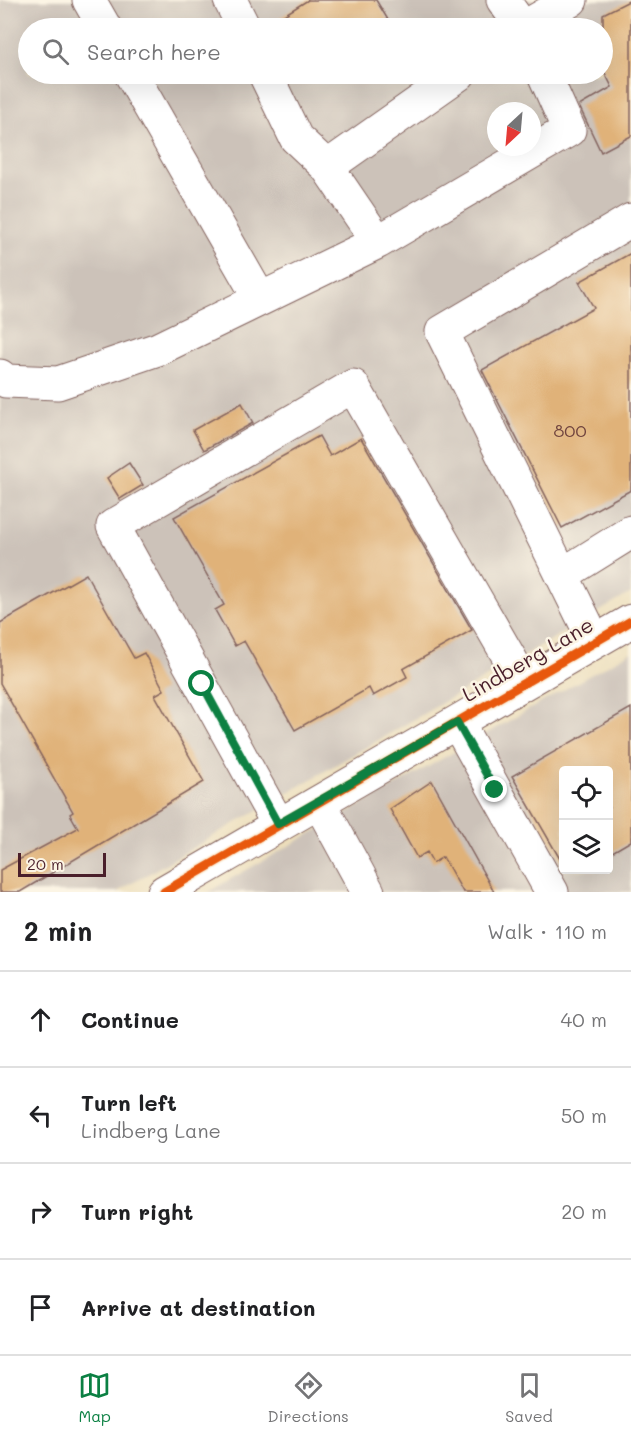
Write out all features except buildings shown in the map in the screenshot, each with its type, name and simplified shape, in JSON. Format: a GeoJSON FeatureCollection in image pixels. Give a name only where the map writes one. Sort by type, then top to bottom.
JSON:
{"type":"FeatureCollection","features":[{"type":"Feature","properties":{"kind":"street"},"geometry":{"type":"LineString","coordinates":[[89,0],[99,18]]}},
{"type":"Feature","properties":{"kind":"street"},"geometry":{"type":"LineString","coordinates":[[230,0],[239,18]]}},
{"type":"Feature","properties":{"kind":"street"},"geometry":{"type":"LineString","coordinates":[[503,0],[516,18]]}},
{"type":"Feature","properties":{"kind":"street"},"geometry":{"type":"LineString","coordinates":[[540,18],[571,0]]}},
{"type":"Feature","properties":{"kind":"street"},"geometry":{"type":"LineString","coordinates":[[137,84],[260,299]]}},
{"type":"Feature","properties":{"kind":"street"},"geometry":{"type":"LineString","coordinates":[[270,84],[296,138],[327,167],[378,243]]}},
{"type":"Feature","properties":{"kind":"street"},"geometry":{"type":"LineString","coordinates":[[327,167],[445,84]]}},
{"type":"Feature","properties":{"kind":"street"},"geometry":{"type":"LineString","coordinates":[[0,376],[6,381],[58,382],[158,349],[378,243],[570,130],[549,84]]}},
{"type":"Feature","properties":{"kind":"street"},"geometry":{"type":"LineString","coordinates":[[595,642],[442,332],[631,220]]}},
{"type":"Feature","properties":{"kind":"street"},"geometry":{"type":"LineString","coordinates":[[278,824],[113,526],[353,386],[524,683]]}},
{"type":"Feature","properties":{"kind":"street"},"geometry":{"type":"LineString","coordinates":[[562,575],[631,532]]}},
{"type":"Feature","properties":{"kind":"street","name":"Lindberg Lane"},"geometry":{"type":"LineString","coordinates":[[177,889],[278,824],[320,802],[631,621]]}},
{"type":"Feature","properties":{"kind":"street"},"geometry":{"type":"LineString","coordinates":[[457,722],[552,892]]}},
{"type":"Feature","properties":{"kind":"street"},"geometry":{"type":"LineString","coordinates":[[320,802],[358,889]]}},
{"type":"Feature","properties":{"kind":"shaded area"},"geometry":{"type":"Polygon","coordinates":[[[0,0],[631,0],[631,593],[117,892],[0,892],[0,0]]]}},
{"type":"Feature","properties":{"kind":"shaded area"},"geometry":{"type":"Polygon","coordinates":[[[631,652],[631,892],[208,892],[631,652]]]}},
{"type":"Feature","properties":{"kind":"cycle path"},"geometry":{"type":"LineString","coordinates":[[164,892],[631,621]]}},
{"type":"Feature","properties":{"kind":"route"},"geometry":{"type":"LineString","coordinates":[[202,684],[278,824],[457,722],[495,790]]}}]}
